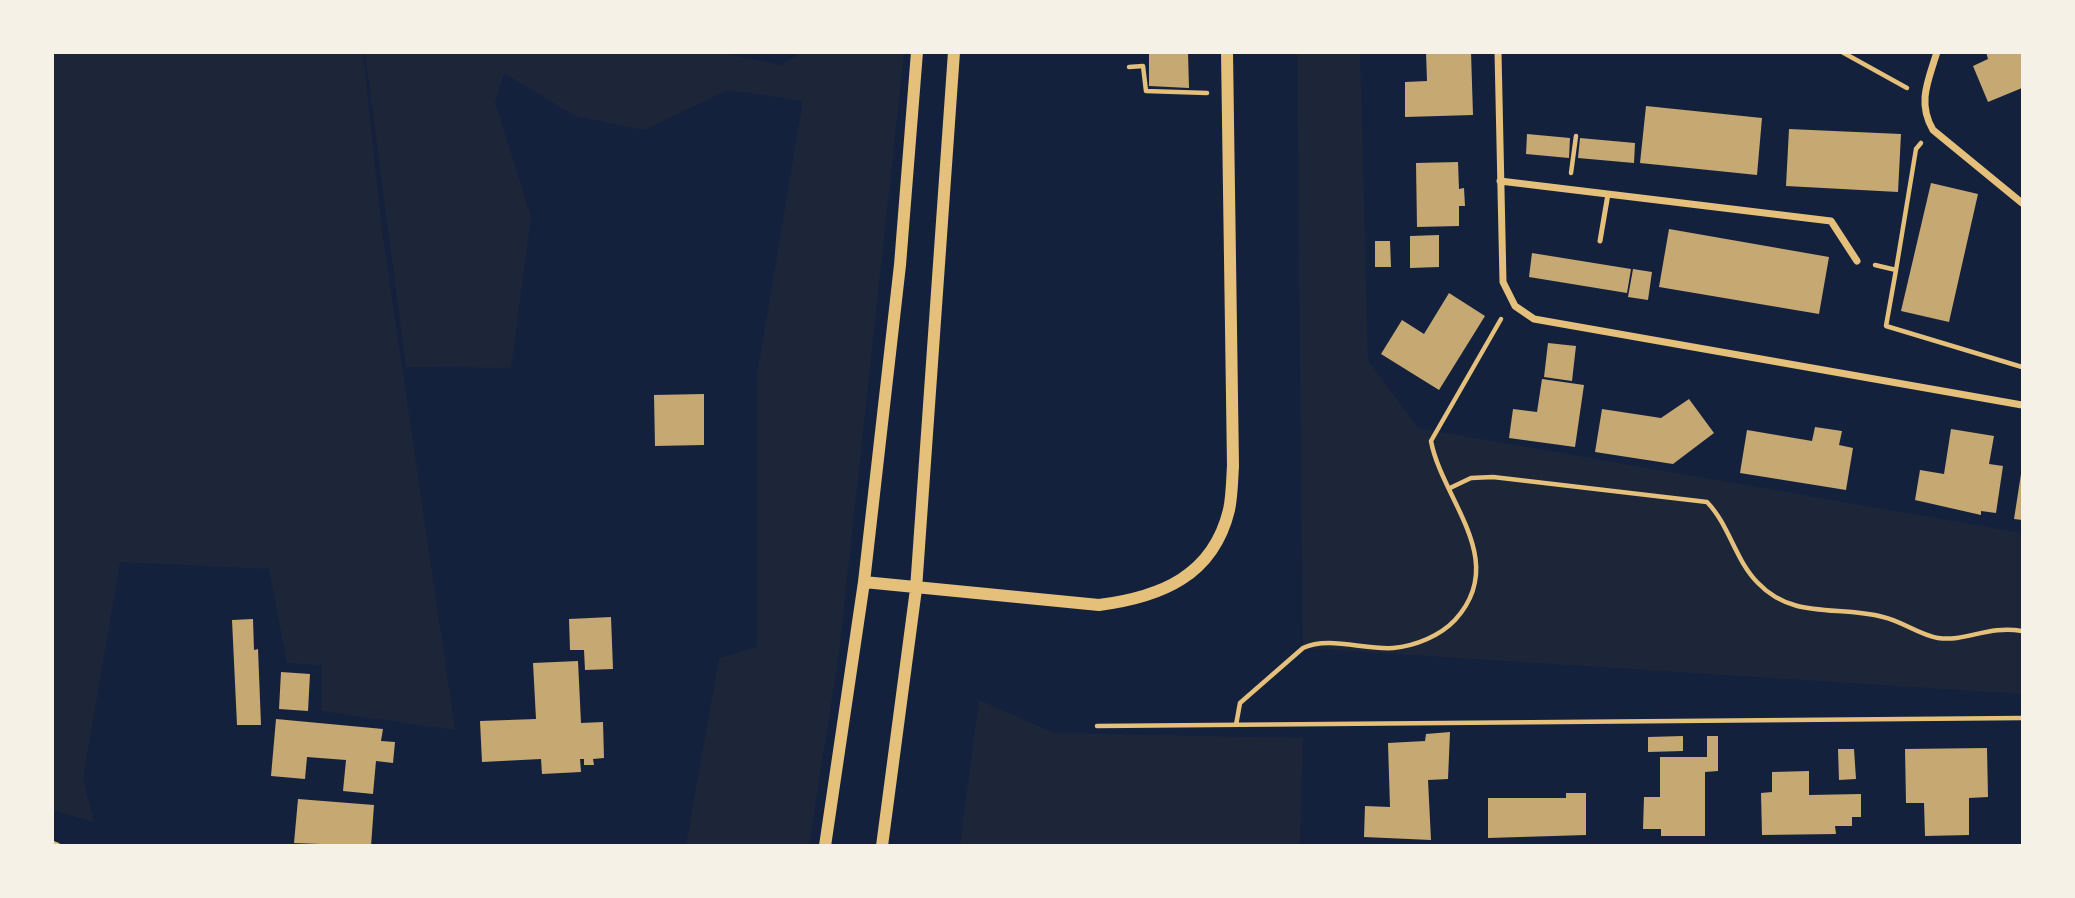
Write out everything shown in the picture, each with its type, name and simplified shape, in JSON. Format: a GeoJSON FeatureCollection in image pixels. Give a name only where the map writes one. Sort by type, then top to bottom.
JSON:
{"type":"FeatureCollection","features":[{"type":"Feature","properties":{"kind":"street"},"geometry":{"type":"LineString","coordinates":[[825,845],[864,582],[900,265],[917,52]]}},
{"type":"Feature","properties":{"kind":"street"},"geometry":{"type":"LineString","coordinates":[[882,845],[916,589],[954,52]]}},
{"type":"Feature","properties":{"kind":"street"},"geometry":{"type":"LineString","coordinates":[[864,582],[1099,606],[1138,600],[1181,582],[1213,550],[1229,510],[1233,467],[1227,52]]}},
{"type":"Feature","properties":{"kind":"street"},"geometry":{"type":"LineString","coordinates":[[1498,52],[1503,282],[1512,301],[1534,319],[2022,405]]}},
{"type":"Feature","properties":{"kind":"street"},"geometry":{"type":"LineString","coordinates":[[1937,52],[1923,96],[1926,116],[1933,130],[2022,204]]}},
{"type":"Feature","properties":{"kind":"street"},"geometry":{"type":"LineString","coordinates":[[1500,180],[1831,221],[1857,261]]}},
{"type":"Feature","properties":{"kind":"lane"},"geometry":{"type":"LineString","coordinates":[[1600,241],[1608,194]]}},
{"type":"Feature","properties":{"kind":"path"},"geometry":{"type":"LineString","coordinates":[[1842,52],[1923,96]]}},
{"type":"Feature","properties":{"kind":"path"},"geometry":{"type":"LineString","coordinates":[[1129,67],[1143,66],[1146,91],[1199,93]]}},
{"type":"Feature","properties":{"kind":"path"},"geometry":{"type":"LineString","coordinates":[[1933,130],[1916,149],[1886,326],[2022,367]]}},
{"type":"Feature","properties":{"kind":"path"},"geometry":{"type":"LineString","coordinates":[[1569,188],[1576,135]]}},
{"type":"Feature","properties":{"kind":"path"},"geometry":{"type":"LineString","coordinates":[[1857,261],[1896,270]]}},
{"type":"Feature","properties":{"kind":"path"},"geometry":{"type":"LineString","coordinates":[[1236,724],[1240,703],[1303,648],[1314,643],[1394,648],[1426,639],[1445,630],[1456,619],[1472,591],[1475,553],[1469,527],[1431,441],[1446,409],[1512,301]]}},
{"type":"Feature","properties":{"kind":"path"},"geometry":{"type":"LineString","coordinates":[[1450,488],[1471,478],[1493,477],[1707,502],[1720,516],[1741,562],[1758,584],[1776,598],[1802,610],[1862,612],[1887,617],[1938,638],[1955,639],[2002,628],[2022,631]]}},
{"type":"Feature","properties":{"kind":"path"},"geometry":{"type":"LineString","coordinates":[[1097,726],[2022,718]]}},
{"type":"Feature","properties":{"kind":"shaded area"},"geometry":{"type":"Polygon","coordinates":[[[718,52],[781,65],[801,53],[904,53],[839,653],[809,845],[686,845],[719,658],[757,647],[757,375],[803,101],[728,90],[644,130],[575,116],[504,73],[495,102],[531,217],[511,368],[406,367],[365,53],[718,52]]]}},
{"type":"Feature","properties":{"kind":"shaded area"},"geometry":{"type":"Polygon","coordinates":[[[52,53],[363,53],[382,230],[455,730],[321,711],[322,665],[287,663],[269,569],[120,562],[83,779],[94,822],[53,810],[52,53]]]}},
{"type":"Feature","properties":{"kind":"shaded area"},"geometry":{"type":"Polygon","coordinates":[[[1297,53],[1360,53],[1368,360],[1418,428],[2022,533],[2022,694],[1303,648],[1297,53]]]}},
{"type":"Feature","properties":{"kind":"shaded area"},"geometry":{"type":"Polygon","coordinates":[[[979,700],[1055,733],[1303,738],[1300,845],[960,845],[979,700]]]}},
{"type":"Feature","properties":{"kind":"building"},"geometry":{"type":"Polygon","coordinates":[[[1149,52],[1188,52],[1189,88],[1149,86],[1149,52]]]}},
{"type":"Feature","properties":{"kind":"building"},"geometry":{"type":"Polygon","coordinates":[[[1426,52],[1471,52],[1473,115],[1405,117],[1405,82],[1427,81],[1426,52]]]}},
{"type":"Feature","properties":{"kind":"building"},"geometry":{"type":"Polygon","coordinates":[[[1986,52],[2022,52],[2022,88],[1988,102],[1973,66],[1988,59],[1986,52]]]}},
{"type":"Feature","properties":{"kind":"building"},"geometry":{"type":"Polygon","coordinates":[[[1646,106],[1762,118],[1757,175],[1640,163],[1646,106]]]}},
{"type":"Feature","properties":{"kind":"building"},"geometry":{"type":"Polygon","coordinates":[[[1789,129],[1901,134],[1898,192],[1786,186],[1789,129]]]}},
{"type":"Feature","properties":{"kind":"building"},"geometry":{"type":"Polygon","coordinates":[[[1527,134],[1570,138],[1569,158],[1526,154],[1527,134]]]}},
{"type":"Feature","properties":{"kind":"building"},"geometry":{"type":"Polygon","coordinates":[[[1580,138],[1635,143],[1634,163],[1578,158],[1580,138]]]}},
{"type":"Feature","properties":{"kind":"building"},"geometry":{"type":"Polygon","coordinates":[[[1458,162],[1459,189],[1464,188],[1465,206],[1459,206],[1459,226],[1417,227],[1416,163],[1458,162]]]}},
{"type":"Feature","properties":{"kind":"building"},"geometry":{"type":"Polygon","coordinates":[[[1931,183],[1978,194],[1949,322],[1901,311],[1931,183]]]}},
{"type":"Feature","properties":{"kind":"building"},"geometry":{"type":"Polygon","coordinates":[[[1669,229],[1829,257],[1819,314],[1659,287],[1669,229]]]}},
{"type":"Feature","properties":{"kind":"building"},"geometry":{"type":"Polygon","coordinates":[[[1439,235],[1439,267],[1410,268],[1410,236],[1439,235]]]}},
{"type":"Feature","properties":{"kind":"building"},"geometry":{"type":"Polygon","coordinates":[[[1375,241],[1390,241],[1391,267],[1375,267],[1375,241]]]}},
{"type":"Feature","properties":{"kind":"building"},"geometry":{"type":"Polygon","coordinates":[[[1532,253],[1631,269],[1627,293],[1529,277],[1532,253]]]}},
{"type":"Feature","properties":{"kind":"building"},"geometry":{"type":"Polygon","coordinates":[[[1633,269],[1652,272],[1648,300],[1628,297],[1633,269]]]}},
{"type":"Feature","properties":{"kind":"building"},"geometry":{"type":"Polygon","coordinates":[[[1449,293],[1485,316],[1439,390],[1381,354],[1402,320],[1424,334],[1449,293]]]}},
{"type":"Feature","properties":{"kind":"building"},"geometry":{"type":"Polygon","coordinates":[[[1548,343],[1576,346],[1572,381],[1544,377],[1548,343]]]}},
{"type":"Feature","properties":{"kind":"building"},"geometry":{"type":"Polygon","coordinates":[[[1542,379],[1584,385],[1575,447],[1509,438],[1513,409],[1537,412],[1542,379]]]}},
{"type":"Feature","properties":{"kind":"building"},"geometry":{"type":"Polygon","coordinates":[[[704,394],[704,445],[655,446],[654,395],[704,394]]]}},
{"type":"Feature","properties":{"kind":"building"},"geometry":{"type":"Polygon","coordinates":[[[1689,399],[1714,433],[1673,464],[1595,452],[1602,409],[1661,418],[1689,399]]]}},
{"type":"Feature","properties":{"kind":"building"},"geometry":{"type":"Polygon","coordinates":[[[1815,427],[1842,431],[1839,445],[1853,448],[1846,490],[1740,473],[1747,430],[1812,441],[1815,427]]]}},
{"type":"Feature","properties":{"kind":"building"},"geometry":{"type":"Polygon","coordinates":[[[1951,429],[1994,436],[1989,464],[2003,466],[1996,513],[1981,511],[1981,515],[1915,500],[1920,470],[1944,474],[1951,429]]]}},
{"type":"Feature","properties":{"kind":"building"},"geometry":{"type":"Polygon","coordinates":[[[2022,474],[2022,520],[2014,519],[2022,474]]]}},
{"type":"Feature","properties":{"kind":"building"},"geometry":{"type":"Polygon","coordinates":[[[611,617],[613,669],[585,670],[584,650],[570,650],[569,619],[611,617]]]}},
{"type":"Feature","properties":{"kind":"building"},"geometry":{"type":"Polygon","coordinates":[[[253,619],[254,650],[258,649],[261,725],[237,725],[232,620],[253,619]]]}},
{"type":"Feature","properties":{"kind":"building"},"geometry":{"type":"Polygon","coordinates":[[[578,661],[581,723],[603,722],[604,758],[593,759],[594,765],[584,765],[584,759],[580,759],[581,772],[542,774],[541,759],[482,762],[480,721],[536,719],[533,663],[578,661]]]}},
{"type":"Feature","properties":{"kind":"building"},"geometry":{"type":"Polygon","coordinates":[[[281,672],[310,674],[308,711],[279,709],[281,672]]]}},
{"type":"Feature","properties":{"kind":"building"},"geometry":{"type":"Polygon","coordinates":[[[276,719],[383,729],[381,741],[395,742],[393,763],[376,761],[373,794],[343,791],[346,760],[307,757],[305,779],[271,776],[276,719]]]}},
{"type":"Feature","properties":{"kind":"building"},"geometry":{"type":"Polygon","coordinates":[[[1450,732],[1448,779],[1428,780],[1431,840],[1364,837],[1365,806],[1390,807],[1388,743],[1425,741],[1426,734],[1450,732]]]}},
{"type":"Feature","properties":{"kind":"building"},"geometry":{"type":"Polygon","coordinates":[[[1683,736],[1683,751],[1648,752],[1648,737],[1683,736]]]}},
{"type":"Feature","properties":{"kind":"building"},"geometry":{"type":"Polygon","coordinates":[[[1707,736],[1718,736],[1718,771],[1705,772],[1705,836],[1661,836],[1661,829],[1643,829],[1644,797],[1660,797],[1660,757],[1707,757],[1707,736]]]}},
{"type":"Feature","properties":{"kind":"building"},"geometry":{"type":"Polygon","coordinates":[[[1987,748],[1988,797],[1969,798],[1969,835],[1925,836],[1924,803],[1906,803],[1905,749],[1987,748]]]}},
{"type":"Feature","properties":{"kind":"building"},"geometry":{"type":"Polygon","coordinates":[[[1838,749],[1854,749],[1856,779],[1839,780],[1838,749]]]}},
{"type":"Feature","properties":{"kind":"building"},"geometry":{"type":"Polygon","coordinates":[[[1809,771],[1809,795],[1861,794],[1861,817],[1852,817],[1852,826],[1835,826],[1836,834],[1762,835],[1761,793],[1772,792],[1772,772],[1809,771]]]}},
{"type":"Feature","properties":{"kind":"building"},"geometry":{"type":"Polygon","coordinates":[[[1566,793],[1586,793],[1586,835],[1488,838],[1488,798],[1566,798],[1566,793]]]}},
{"type":"Feature","properties":{"kind":"building"},"geometry":{"type":"Polygon","coordinates":[[[298,799],[374,805],[371,846],[294,843],[298,799]]]}}]}
